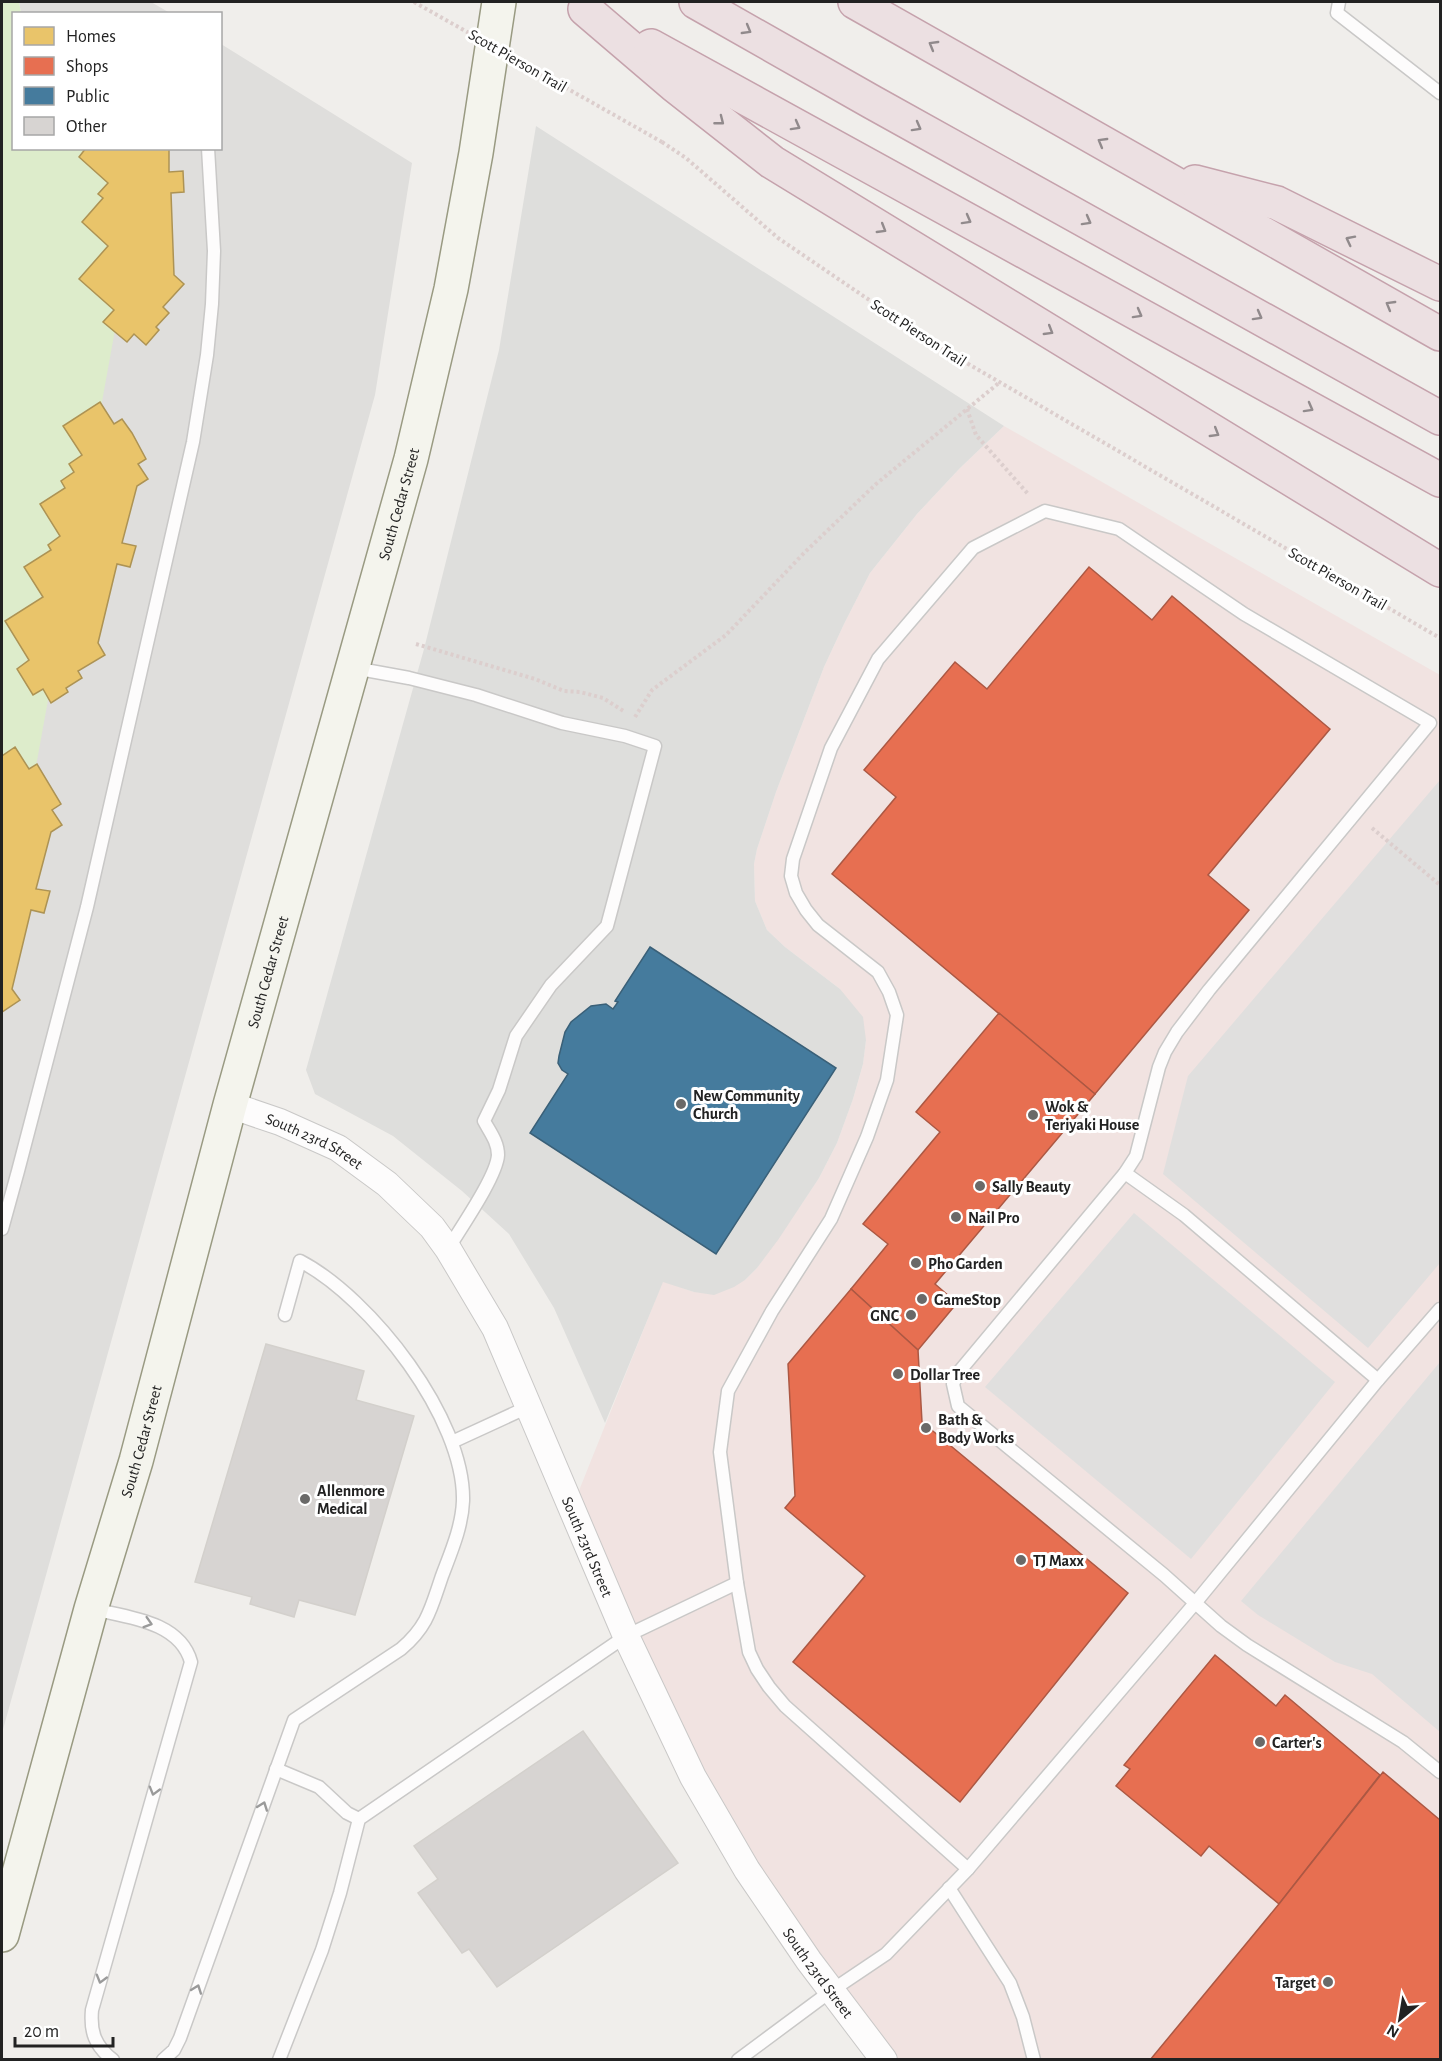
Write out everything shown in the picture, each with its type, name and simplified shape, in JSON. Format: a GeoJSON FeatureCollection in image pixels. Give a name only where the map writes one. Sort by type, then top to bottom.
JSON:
{"type":"FeatureCollection","features":[{"type":"Feature","properties":{"kind":"highway"},"geometry":{"type":"LineString","coordinates":[[696,2],[1440,418]]}},
{"type":"Feature","properties":{"kind":"highway"},"geometry":{"type":"LineString","coordinates":[[855,2],[1440,334]]}},
{"type":"Feature","properties":{"kind":"highway"},"geometry":{"type":"LineString","coordinates":[[578,5],[673,71],[1440,480]]}},
{"type":"Feature","properties":{"kind":"highway"},"geometry":{"type":"LineString","coordinates":[[673,71],[772,162],[1440,570]]}},
{"type":"Feature","properties":{"kind":"highway"},"geometry":{"type":"LineString","coordinates":[[1153,171],[1277,203],[1440,284]]}},
{"type":"Feature","properties":{"kind":"main road","name":"South Cedar Street"},"geometry":{"type":"LineString","coordinates":[[2,1935],[92,1609],[136,1461],[230,1105],[411,459],[451,289],[476,153],[499,2]]}},
{"type":"Feature","properties":{"kind":"street","name":"South 23rd Street"},"geometry":{"type":"LineString","coordinates":[[230,1105],[309,1134],[338,1148],[387,1184],[432,1227],[448,1249],[495,1328],[626,1636],[693,1777],[747,1870],[831,1991],[884,2060]]}},
{"type":"Feature","properties":{"kind":"lane"},"geometry":{"type":"LineString","coordinates":[[1340,2],[1337,13],[1440,93]]}},
{"type":"Feature","properties":{"kind":"lane"},"geometry":{"type":"LineString","coordinates":[[2,1229],[87,907],[193,442],[207,355],[212,304],[214,251],[208,150]]}},
{"type":"Feature","properties":{"kind":"lane"},"geometry":{"type":"LineString","coordinates":[[968,1869],[785,1706],[757,1669],[749,1652],[737,1583],[720,1452],[728,1391],[772,1311],[836,1209],[867,1137],[887,1080],[897,1015],[889,992],[878,972],[818,925],[796,893],[791,876],[793,859],[831,748],[878,659],[973,548],[1045,511],[1119,529],[1244,614],[1430,723],[1209,990],[1177,1032],[1159,1066],[1136,1156],[1125,1173],[958,1373],[953,1384],[958,1406],[1196,1602],[1221,1626],[1247,1645],[1403,1742],[1440,1772]]}},
{"type":"Feature","properties":{"kind":"lane"},"geometry":{"type":"LineString","coordinates":[[352,668],[409,678],[562,723],[625,736],[655,746],[607,926],[551,986],[516,1036],[499,1090],[484,1120],[496,1142],[498,1154],[495,1165],[476,1203],[448,1249]]}},
{"type":"Feature","properties":{"kind":"lane"},"geometry":{"type":"LineString","coordinates":[[1125,1173],[1184,1215],[1378,1380]]}},
{"type":"Feature","properties":{"kind":"lane"},"geometry":{"type":"LineString","coordinates":[[163,2060],[174,2050],[180,2038],[294,1720],[401,1649],[423,1627],[462,1514],[462,1480],[452,1442],[412,1369],[377,1323],[339,1286],[300,1261],[285,1315]]}},
{"type":"Feature","properties":{"kind":"lane"},"geometry":{"type":"LineString","coordinates":[[738,2060],[831,1991],[886,1954],[968,1869],[1196,1602],[1378,1380],[1440,1309]]}},
{"type":"Feature","properties":{"kind":"lane"},"geometry":{"type":"LineString","coordinates":[[452,1442],[528,1407]]}},
{"type":"Feature","properties":{"kind":"lane"},"geometry":{"type":"LineString","coordinates":[[279,2060],[322,1950],[340,1893],[358,1819],[626,1636],[737,1583]]}},
{"type":"Feature","properties":{"kind":"lane"},"geometry":{"type":"LineString","coordinates":[[92,1609],[149,1623],[168,1631],[186,1649],[191,1662],[92,2010],[91,2024],[96,2042],[100,2049],[113,2060]]}},
{"type":"Feature","properties":{"kind":"lane"},"geometry":{"type":"LineString","coordinates":[[276,1769],[319,1787],[347,1813],[358,1819]]}},
{"type":"Feature","properties":{"kind":"lane"},"geometry":{"type":"LineString","coordinates":[[949,1888],[1010,1983],[1023,2017],[1034,2060]]}},
{"type":"Feature","properties":{"kind":"path","name":"Scott Pierson Trail"},"geometry":{"type":"LineString","coordinates":[[414,2],[662,142],[686,158],[778,238],[934,344],[1440,639]]}},
{"type":"Feature","properties":{"kind":"path"},"geometry":{"type":"LineString","coordinates":[[625,736],[634,717],[652,690],[726,635],[805,552],[876,484],[1000,382]]}},
{"type":"Feature","properties":{"kind":"path"},"geometry":{"type":"LineString","coordinates":[[967,409],[976,435],[1045,511]]}},
{"type":"Feature","properties":{"kind":"path"},"geometry":{"type":"LineString","coordinates":[[416,644],[535,679],[564,691],[580,692],[603,698],[634,717]]}},
{"type":"Feature","properties":{"kind":"path"},"geometry":{"type":"LineString","coordinates":[[1354,815],[1383,836],[1440,885]]}},
{"type":"Feature","properties":{"kind":"shaded area"},"geometry":{"type":"Polygon","coordinates":[[[19,2],[151,2],[168,12],[21,12],[19,2]]]}},
{"type":"Feature","properties":{"kind":"shaded area"},"geometry":{"type":"Polygon","coordinates":[[[222,45],[412,163],[375,395],[2,1733],[2,894],[29,805],[97,150],[222,150],[222,45]]]}},
{"type":"Feature","properties":{"kind":"shaded area"},"geometry":{"type":"Polygon","coordinates":[[[536,126],[1004,426],[917,514],[870,573],[824,667],[776,792],[757,849],[754,864],[755,901],[767,930],[785,947],[840,989],[863,1017],[866,1040],[863,1064],[837,1143],[819,1178],[778,1240],[745,1280],[714,1295],[694,1292],[663,1282],[605,1423],[554,1308],[509,1234],[462,1191],[393,1136],[315,1094],[306,1070],[424,649],[499,350],[536,126]]]}},
{"type":"Feature","properties":{"kind":"shaded area"},"geometry":{"type":"Polygon","coordinates":[[[1004,426],[1440,675],[1440,2059],[884,2059],[747,1870],[572,1508],[663,1281],[694,1292],[745,1280],[757,1268],[801,1205],[819,1178],[837,1143],[863,1064],[866,1040],[840,989],[785,947],[767,930],[755,901],[754,864],[757,849],[776,792],[824,667],[870,573],[917,514],[1004,426]]]}},
{"type":"Feature","properties":{"kind":"shaded area"},"geometry":{"type":"Polygon","coordinates":[[[1440,780],[1440,1263],[1368,1348],[1163,1174],[1188,1076],[1440,780]]]}},
{"type":"Feature","properties":{"kind":"shaded area"},"geometry":{"type":"Polygon","coordinates":[[[1134,1213],[1335,1382],[1191,1559],[985,1387],[1134,1213]]]}},
{"type":"Feature","properties":{"kind":"shaded area"},"geometry":{"type":"Polygon","coordinates":[[[1440,1362],[1440,1732],[1372,1674],[1335,1662],[1258,1615],[1241,1601],[1440,1362]]]}},
{"type":"Feature","properties":{"kind":"green space"},"geometry":{"type":"Polygon","coordinates":[[[2,2],[19,2],[21,12],[12,12],[12,150],[97,150],[132,236],[29,805],[2,894],[2,2]]]}},
{"type":"Feature","properties":{"kind":"building: Homes"},"geometry":{"type":"Polygon","coordinates":[[[84,150],[169,150],[169,172],[183,171],[184,192],[171,193],[174,275],[184,284],[163,307],[169,313],[156,327],[159,330],[146,345],[134,334],[127,342],[103,322],[114,310],[79,279],[108,246],[82,222],[103,198],[98,194],[108,183],[79,157],[84,150]]]}},
{"type":"Feature","properties":{"kind":"building: Homes"},"geometry":{"type":"Polygon","coordinates":[[[100,402],[114,424],[122,419],[132,433],[146,459],[138,464],[148,479],[137,486],[122,543],[136,546],[130,567],[117,564],[98,643],[105,655],[78,671],[82,678],[66,688],[68,692],[51,703],[43,689],[33,695],[17,669],[29,660],[5,621],[43,597],[24,567],[51,550],[48,545],[60,536],[40,504],[65,488],[61,481],[74,472],[69,464],[82,455],[63,426],[100,402]]]}},
{"type":"Feature","properties":{"kind":"building: Homes"},"geometry":{"type":"Polygon","coordinates":[[[15,747],[29,769],[37,764],[61,804],[52,810],[62,825],[51,832],[36,889],[50,891],[44,913],[31,910],[12,989],[20,1000],[2,1012],[2,756],[15,747]]]}},
{"type":"Feature","properties":{"kind":"building: Shops"},"geometry":{"type":"Polygon","coordinates":[[[1089,567],[1152,620],[1172,596],[1330,729],[1208,875],[1249,910],[1095,1094],[832,874],[896,797],[864,770],[955,662],[987,689],[1089,567]]]}},
{"type":"Feature","properties":{"kind":"building: Shops"},"geometry":{"type":"Polygon","coordinates":[[[999,1013],[1095,1094],[935,1284],[957,1303],[918,1350],[851,1289],[888,1244],[863,1224],[940,1132],[916,1112],[999,1013]]]}},
{"type":"Feature","properties":{"kind":"building: Shops"},"geometry":{"type":"Polygon","coordinates":[[[851,1289],[918,1350],[922,1422],[1128,1593],[960,1802],[793,1662],[865,1576],[785,1508],[795,1496],[788,1364],[851,1289]]]}},
{"type":"Feature","properties":{"kind":"building: Shops"},"geometry":{"type":"Polygon","coordinates":[[[1215,1655],[1276,1706],[1285,1695],[1380,1775],[1279,1904],[1209,1846],[1201,1856],[1116,1786],[1130,1769],[1124,1765],[1215,1655]]]}},
{"type":"Feature","properties":{"kind":"building: Shops","name":"Target"},"geometry":{"type":"Polygon","coordinates":[[[1383,1772],[1440,1820],[1440,2060],[1150,2060],[1279,1904],[1383,1772]]]}},
{"type":"Feature","properties":{"kind":"building: Public","name":"New Community Church"},"geometry":{"type":"Polygon","coordinates":[[[650,947],[836,1068],[716,1254],[530,1133],[568,1074],[558,1063],[565,1032],[571,1022],[591,1006],[606,1004],[613,1009],[618,1002],[615,1001],[650,947]]]}},
{"type":"Feature","properties":{"kind":"building: Other","name":"Allenmore Medical"},"geometry":{"type":"Polygon","coordinates":[[[266,1344],[364,1371],[356,1400],[414,1416],[355,1615],[299,1600],[294,1617],[250,1604],[252,1597],[195,1582],[266,1344]]]}},
{"type":"Feature","properties":{"kind":"building: Other"},"geometry":{"type":"Polygon","coordinates":[[[583,1731],[678,1863],[497,1987],[469,1949],[462,1953],[418,1893],[438,1879],[414,1846],[583,1731]]]}},
{"type":"Feature","properties":{"kind":"place","name":"New Community Church"},"geometry":{"type":"Point","coordinates":[681,1104]}},
{"type":"Feature","properties":{"kind":"place","name":"Wok & Teriyaki House"},"geometry":{"type":"Point","coordinates":[1033,1115]}},
{"type":"Feature","properties":{"kind":"place","name":"Sally Beauty"},"geometry":{"type":"Point","coordinates":[980,1186]}},
{"type":"Feature","properties":{"kind":"place","name":"Nail Pro"},"geometry":{"type":"Point","coordinates":[956,1217]}},
{"type":"Feature","properties":{"kind":"place","name":"Pho Garden"},"geometry":{"type":"Point","coordinates":[916,1263]}},
{"type":"Feature","properties":{"kind":"place","name":"GameStop"},"geometry":{"type":"Point","coordinates":[922,1299]}},
{"type":"Feature","properties":{"kind":"place","name":"GNC"},"geometry":{"type":"Point","coordinates":[911,1315]}},
{"type":"Feature","properties":{"kind":"place","name":"Dollar Tree"},"geometry":{"type":"Point","coordinates":[898,1374]}},
{"type":"Feature","properties":{"kind":"place","name":"Bath & Body Works"},"geometry":{"type":"Point","coordinates":[926,1428]}},
{"type":"Feature","properties":{"kind":"place","name":"Allenmore Medical"},"geometry":{"type":"Point","coordinates":[305,1499]}},
{"type":"Feature","properties":{"kind":"place","name":"TJ Maxx"},"geometry":{"type":"Point","coordinates":[1021,1560]}},
{"type":"Feature","properties":{"kind":"place","name":"Carter's"},"geometry":{"type":"Point","coordinates":[1260,1742]}},
{"type":"Feature","properties":{"kind":"place","name":"Target"},"geometry":{"type":"Point","coordinates":[1328,1982]}}]}
